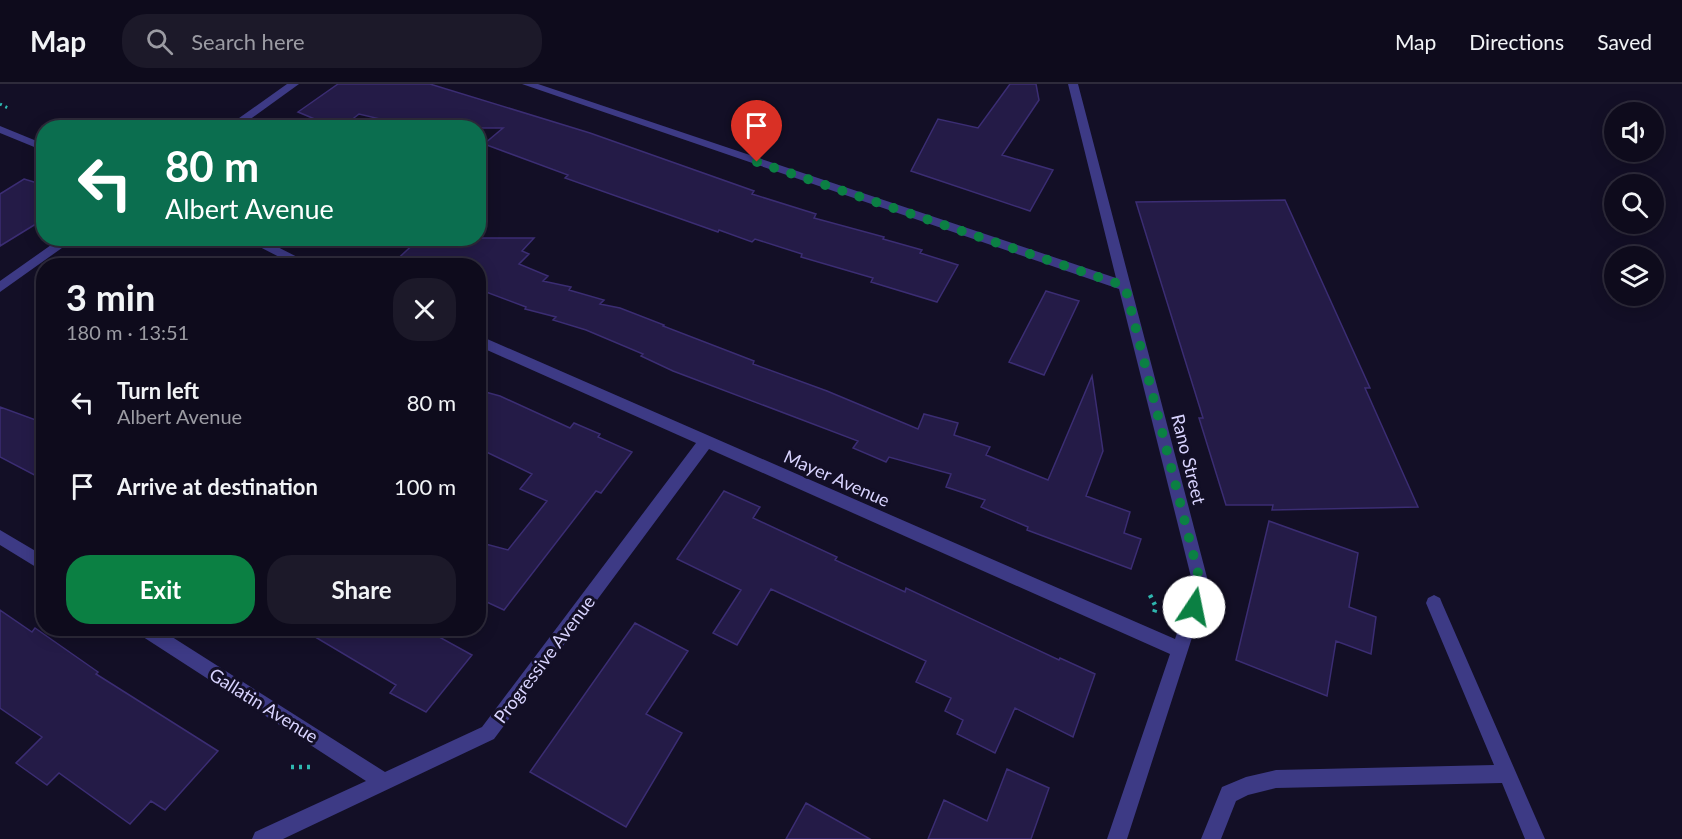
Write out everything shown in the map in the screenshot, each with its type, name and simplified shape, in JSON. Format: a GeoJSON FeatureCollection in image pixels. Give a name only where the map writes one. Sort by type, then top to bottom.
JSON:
{"type":"FeatureCollection","features":[{"type":"Feature","properties":{"kind":"street"},"geometry":{"type":"LineString","coordinates":[[242,120],[294,84]]}},
{"type":"Feature","properties":{"kind":"street"},"geometry":{"type":"LineString","coordinates":[[527,84],[1125,286]]}},
{"type":"Feature","properties":{"kind":"street","name":"Rano Street"},"geometry":{"type":"LineString","coordinates":[[1073,84],[1201,585],[1117,839]]}},
{"type":"Feature","properties":{"kind":"street"},"geometry":{"type":"LineString","coordinates":[[0,129],[36,145]]}},
{"type":"Feature","properties":{"kind":"street"},"geometry":{"type":"LineString","coordinates":[[41,258],[59,246]]}},
{"type":"Feature","properties":{"kind":"street"},"geometry":{"type":"LineString","coordinates":[[265,246],[292,258]]}},
{"type":"Feature","properties":{"kind":"street"},"geometry":{"type":"LineString","coordinates":[[0,287],[36,262]]}},
{"type":"Feature","properties":{"kind":"street","name":"Mayer Avenue"},"geometry":{"type":"LineString","coordinates":[[486,344],[1180,650]]}},
{"type":"Feature","properties":{"kind":"street","name":"Progressive Avenue"},"geometry":{"type":"LineString","coordinates":[[261,839],[488,733],[706,441]]}},
{"type":"Feature","properties":{"kind":"street"},"geometry":{"type":"LineString","coordinates":[[0,537],[36,560]]}},
{"type":"Feature","properties":{"kind":"street"},"geometry":{"type":"LineString","coordinates":[[1434,603],[1535,839]]}},
{"type":"Feature","properties":{"kind":"street","name":"Gallatin Avenue"},"geometry":{"type":"LineString","coordinates":[[156,636],[385,782]]}},
{"type":"Feature","properties":{"kind":"street"},"geometry":{"type":"LineString","coordinates":[[1211,839],[1229,794],[1246,786],[1276,779],[1507,774]]}},
{"type":"Feature","properties":{"kind":"path"},"geometry":{"type":"LineString","coordinates":[[1150,595],[1156,607]]}},
{"type":"Feature","properties":{"kind":"path"},"geometry":{"type":"LineString","coordinates":[[291,767],[304,768]]}},
{"type":"Feature","properties":{"kind":"building"},"geometry":{"type":"Polygon","coordinates":[[[338,84],[430,84],[590,133],[754,191],[752,194],[816,214],[814,218],[884,237],[883,239],[922,250],[920,253],[958,265],[937,302],[871,282],[873,278],[801,257],[802,254],[755,239],[752,242],[719,230],[718,232],[565,178],[568,175],[486,145],[503,128],[486,128],[486,120],[384,120],[359,114],[351,120],[317,120],[298,112],[338,84]]]}},
{"type":"Feature","properties":{"kind":"building"},"geometry":{"type":"Polygon","coordinates":[[[1010,84],[1036,84],[1039,100],[1002,155],[1053,170],[1030,211],[911,171],[938,119],[978,128],[1010,84]]]}},
{"type":"Feature","properties":{"kind":"building"},"geometry":{"type":"Polygon","coordinates":[[[24,179],[36,183],[36,224],[0,246],[0,194],[24,179]]]}},
{"type":"Feature","properties":{"kind":"building"},"geometry":{"type":"Polygon","coordinates":[[[1285,200],[1370,388],[1365,388],[1418,507],[1272,510],[1273,505],[1226,505],[1199,418],[1203,418],[1136,202],[1285,200]]]}},
{"type":"Feature","properties":{"kind":"building"},"geometry":{"type":"Polygon","coordinates":[[[486,238],[534,238],[522,251],[529,254],[519,264],[548,276],[543,281],[571,287],[569,290],[604,300],[600,304],[620,308],[664,325],[754,361],[753,364],[827,391],[918,429],[924,414],[958,423],[954,435],[990,447],[986,455],[1048,480],[1092,376],[1103,451],[1086,496],[1130,512],[1124,533],[1141,539],[1131,569],[1027,530],[1028,527],[981,507],[985,500],[946,487],[951,474],[889,457],[886,462],[853,448],[858,441],[673,371],[641,356],[643,354],[586,330],[553,320],[556,317],[525,309],[526,307],[486,292],[486,258],[399,258],[411,246],[486,246],[486,238]]]}},
{"type":"Feature","properties":{"kind":"building"},"geometry":{"type":"Polygon","coordinates":[[[1046,291],[1079,301],[1044,375],[1009,362],[1046,291]]]}},
{"type":"Feature","properties":{"kind":"building"},"geometry":{"type":"Polygon","coordinates":[[[486,392],[500,396],[570,428],[574,423],[632,452],[601,493],[596,491],[504,610],[486,602],[486,544],[508,550],[547,501],[520,489],[532,474],[486,452],[486,392]]]}},
{"type":"Feature","properties":{"kind":"building"},"geometry":{"type":"Polygon","coordinates":[[[0,407],[36,420],[36,476],[0,457],[0,407]]]}},
{"type":"Feature","properties":{"kind":"building"},"geometry":{"type":"Polygon","coordinates":[[[724,491],[760,507],[753,518],[837,557],[835,560],[905,592],[906,588],[1059,660],[1060,658],[1095,674],[1073,737],[1015,708],[995,753],[957,734],[963,720],[945,711],[951,698],[916,682],[926,661],[771,589],[737,645],[713,633],[741,590],[677,559],[724,491]]]}},
{"type":"Feature","properties":{"kind":"building"},"geometry":{"type":"Polygon","coordinates":[[[1269,521],[1358,553],[1349,607],[1376,617],[1371,654],[1336,641],[1327,696],[1236,660],[1269,521]]]}},
{"type":"Feature","properties":{"kind":"building"},"geometry":{"type":"Polygon","coordinates":[[[0,610],[32,632],[35,628],[36,636],[46,636],[98,672],[96,674],[218,751],[165,810],[151,801],[130,824],[59,773],[47,785],[16,763],[42,737],[0,708],[0,610]]]}},
{"type":"Feature","properties":{"kind":"building"},"geometry":{"type":"Polygon","coordinates":[[[635,623],[688,651],[646,714],[682,733],[626,827],[530,772],[635,623]]]}},
{"type":"Feature","properties":{"kind":"building"},"geometry":{"type":"Polygon","coordinates":[[[313,636],[438,636],[472,655],[426,712],[390,693],[396,685],[313,636]]]}},
{"type":"Feature","properties":{"kind":"building"},"geometry":{"type":"Polygon","coordinates":[[[1007,769],[1049,788],[1031,839],[928,839],[944,800],[987,821],[1007,769]]]}},
{"type":"Feature","properties":{"kind":"building"},"geometry":{"type":"Polygon","coordinates":[[[806,803],[870,839],[786,839],[806,803]]]}},
{"type":"Feature","properties":{"kind":"route"},"geometry":{"type":"LineString","coordinates":[[757,162],[1125,286],[1201,585],[1194,607]]}}]}
